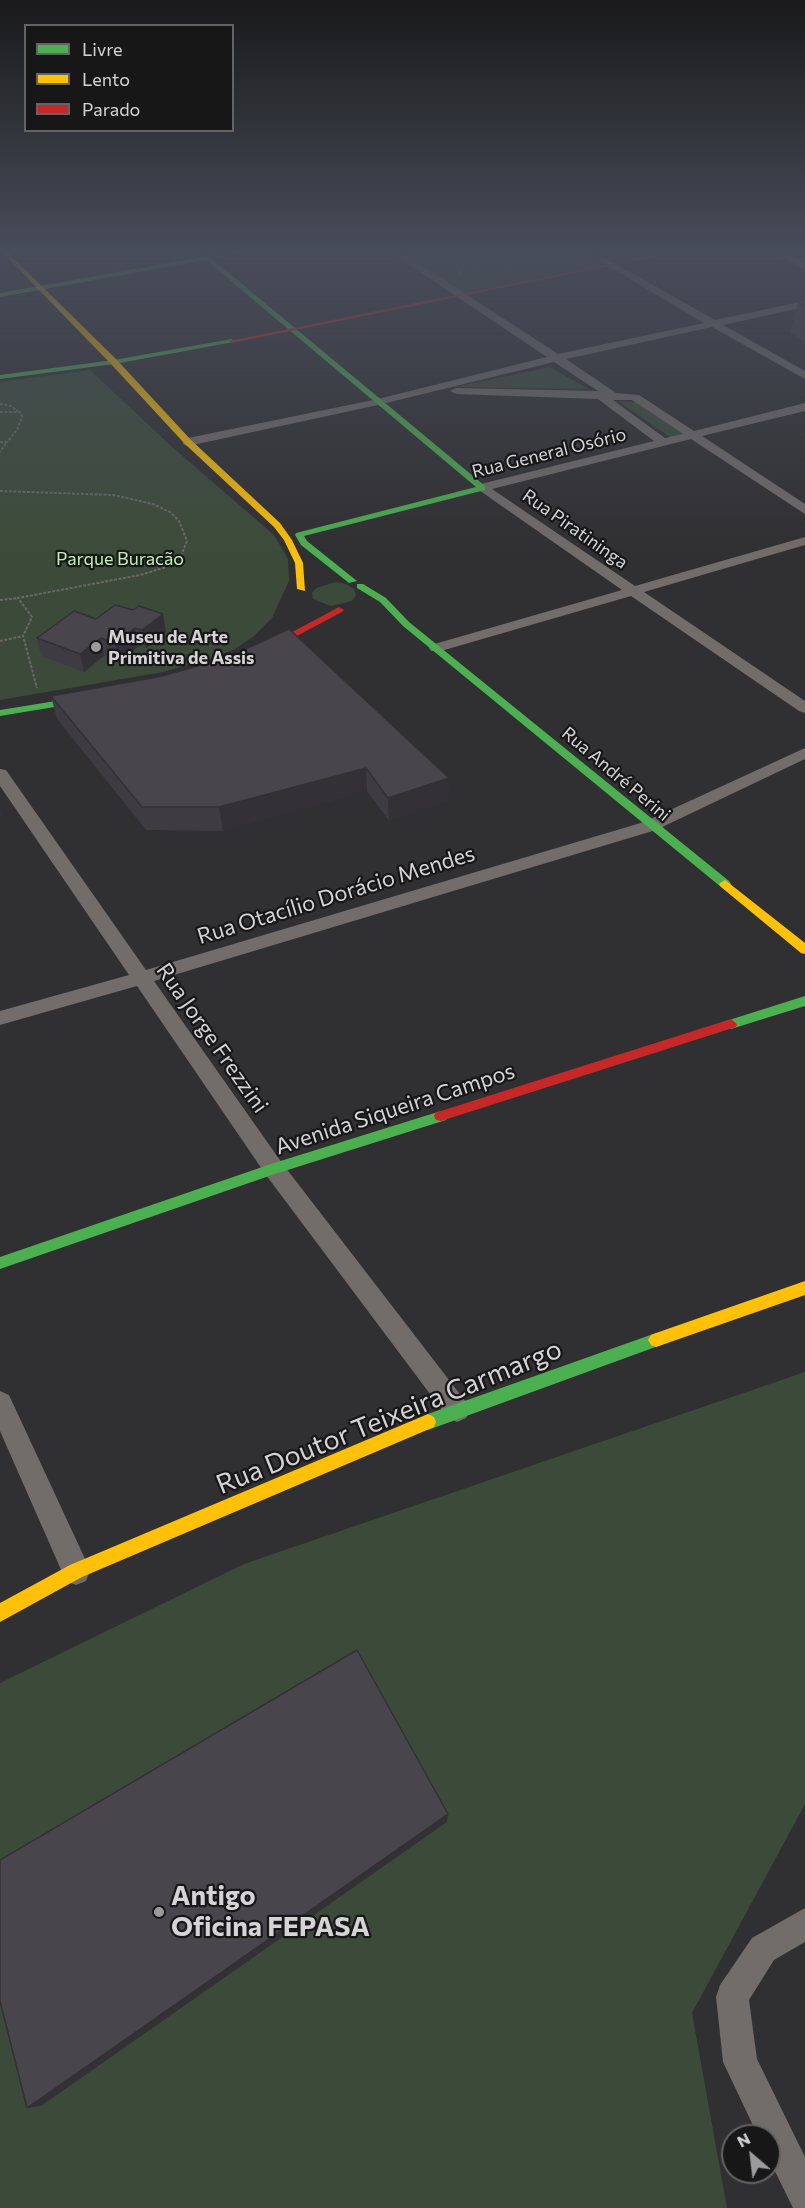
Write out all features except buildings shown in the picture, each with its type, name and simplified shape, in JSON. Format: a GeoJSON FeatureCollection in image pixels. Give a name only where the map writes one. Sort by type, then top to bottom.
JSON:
{"type":"FeatureCollection","features":[{"type":"Feature","properties":{"kind":"main road"},"geometry":{"type":"LineString","coordinates":[[105,353],[188,442],[277,525],[299,563],[303,600]]}},
{"type":"Feature","properties":{"kind":"main road"},"geometry":{"type":"LineString","coordinates":[[0,377],[164,353]]}},
{"type":"Feature","properties":{"kind":"main road","name":"Rua Piratininga"},"geometry":{"type":"LineString","coordinates":[[321,353],[482,488]]}},
{"type":"Feature","properties":{"kind":"main road","name":"Rua General Osório"},"geometry":{"type":"LineString","coordinates":[[302,533],[482,488]]}},
{"type":"Feature","properties":{"kind":"main road","name":"Rua André Perini"},"geometry":{"type":"LineString","coordinates":[[302,533],[299,537],[304,543],[356,583],[383,600],[406,624],[650,826],[805,950]]}},
{"type":"Feature","properties":{"kind":"main road"},"geometry":{"type":"LineString","coordinates":[[275,629],[245,658],[348,609],[363,598],[364,592],[356,583],[342,578],[321,579],[303,600]]}},
{"type":"Feature","properties":{"kind":"main road"},"geometry":{"type":"LineString","coordinates":[[303,600],[323,610],[348,609]]}},
{"type":"Feature","properties":{"kind":"main road","name":"Rua André Perini"},"geometry":{"type":"LineString","coordinates":[[375,612],[406,624]]}},
{"type":"Feature","properties":{"kind":"main road"},"geometry":{"type":"LineString","coordinates":[[0,713],[107,696]]}},
{"type":"Feature","properties":{"kind":"main road","name":"Avenida Siqueira Campos"},"geometry":{"type":"LineString","coordinates":[[0,1263],[274,1169],[805,1001]]}},
{"type":"Feature","properties":{"kind":"main road","name":"Rua Doutor Teixeira Carmargo"},"geometry":{"type":"LineString","coordinates":[[0,1613],[76,1571],[457,1410],[805,1288]]}},
{"type":"Feature","properties":{"kind":"street"},"geometry":{"type":"LineString","coordinates":[[548,353],[611,394]]}},
{"type":"Feature","properties":{"kind":"street"},"geometry":{"type":"LineString","coordinates":[[188,442],[378,402],[580,353]]}},
{"type":"Feature","properties":{"kind":"street"},"geometry":{"type":"LineString","coordinates":[[765,353],[805,376]]}},
{"type":"Feature","properties":{"kind":"street"},"geometry":{"type":"LineString","coordinates":[[428,390],[611,394],[635,397],[805,510]]}},
{"type":"Feature","properties":{"kind":"street"},"geometry":{"type":"LineString","coordinates":[[597,394],[664,443]]}},
{"type":"Feature","properties":{"kind":"street","name":"Rua General Osório"},"geometry":{"type":"LineString","coordinates":[[482,488],[805,407]]}},
{"type":"Feature","properties":{"kind":"street","name":"Rua Piratininga"},"geometry":{"type":"LineString","coordinates":[[482,488],[805,708]]}},
{"type":"Feature","properties":{"kind":"street"},"geometry":{"type":"LineString","coordinates":[[436,648],[805,540]]}},
{"type":"Feature","properties":{"kind":"street","name":"Rua Otacílio Dorácio Mendes"},"geometry":{"type":"LineString","coordinates":[[0,1018],[142,978],[650,826],[805,753]]}},
{"type":"Feature","properties":{"kind":"street","name":"Rua Jorge Frezzini"},"geometry":{"type":"LineString","coordinates":[[0,774],[274,1169],[457,1410]]}},
{"type":"Feature","properties":{"kind":"street"},"geometry":{"type":"LineString","coordinates":[[0,1404],[76,1571]]}},
{"type":"Feature","properties":{"kind":"street"},"geometry":{"type":"LineString","coordinates":[[805,1924],[763,1949],[732,1997],[740,2062],[805,2195]]}},
{"type":"Feature","properties":{"kind":"path"},"geometry":{"type":"LineString","coordinates":[[0,404],[10,406],[20,412],[22,417],[16,430],[0,452]]}},
{"type":"Feature","properties":{"kind":"path"},"geometry":{"type":"LineString","coordinates":[[0,412],[20,412]]}},
{"type":"Feature","properties":{"kind":"path"},"geometry":{"type":"LineString","coordinates":[[0,442],[7,442]]}},
{"type":"Feature","properties":{"kind":"path"},"geometry":{"type":"LineString","coordinates":[[0,491],[113,495],[153,504],[170,512],[179,521],[187,541],[181,556],[166,567],[140,575],[0,600]]}},
{"type":"Feature","properties":{"kind":"path"},"geometry":{"type":"LineString","coordinates":[[18,598],[32,617],[23,636],[42,706]]}},
{"type":"Feature","properties":{"kind":"path"},"geometry":{"type":"LineString","coordinates":[[0,641],[23,636]]}},
{"type":"Feature","properties":{"kind":"green space"},"geometry":{"type":"Polygon","coordinates":[[[550,367],[588,389],[455,387],[498,378],[550,367]]]}},
{"type":"Feature","properties":{"kind":"green space","name":"Parque Buracão"},"geometry":{"type":"Polygon","coordinates":[[[90,370],[171,446],[274,535],[288,559],[289,581],[272,618],[254,636],[235,649],[213,658],[163,672],[0,700],[0,382],[90,370]]]}},
{"type":"Feature","properties":{"kind":"green space"},"geometry":{"type":"Polygon","coordinates":[[[618,401],[635,402],[684,435],[671,438],[618,401]]]}},
{"type":"Feature","properties":{"kind":"green space"},"geometry":{"type":"Polygon","coordinates":[[[336,582],[354,589],[356,595],[352,601],[331,606],[313,599],[312,593],[316,588],[336,582]]]}},
{"type":"Feature","properties":{"kind":"green space"},"geometry":{"type":"Polygon","coordinates":[[[805,1372],[805,1804],[692,2013],[727,2208],[0,2208],[0,1683],[244,1564],[805,1372]]]}},
{"type":"Feature","properties":{"kind":"traffic: fast"},"geometry":{"type":"LineString","coordinates":[[0,377],[164,353]]}},
{"type":"Feature","properties":{"kind":"traffic: fast"},"geometry":{"type":"LineString","coordinates":[[321,353],[482,488]]}},
{"type":"Feature","properties":{"kind":"traffic: fast"},"geometry":{"type":"LineString","coordinates":[[352,581],[304,543],[299,535],[482,488]]}},
{"type":"Feature","properties":{"kind":"traffic: fast"},"geometry":{"type":"LineString","coordinates":[[360,586],[383,600],[406,624],[725,884]]}},
{"type":"Feature","properties":{"kind":"traffic: fast"},"geometry":{"type":"LineString","coordinates":[[0,713],[93,698]]}},
{"type":"Feature","properties":{"kind":"traffic: fast"},"geometry":{"type":"LineString","coordinates":[[731,1024],[805,1001]]}},
{"type":"Feature","properties":{"kind":"traffic: fast"},"geometry":{"type":"LineString","coordinates":[[0,1263],[274,1169],[441,1116]]}},
{"type":"Feature","properties":{"kind":"traffic: fast"},"geometry":{"type":"LineString","coordinates":[[428,1422],[656,1340]]}},
{"type":"Feature","properties":{"kind":"traffic: slow"},"geometry":{"type":"LineString","coordinates":[[105,353],[188,442],[277,525],[288,540],[299,563],[302,589]]}},
{"type":"Feature","properties":{"kind":"traffic: slow"},"geometry":{"type":"LineString","coordinates":[[725,884],[805,950]]}},
{"type":"Feature","properties":{"kind":"traffic: slow"},"geometry":{"type":"LineString","coordinates":[[656,1340],[805,1288]]}},
{"type":"Feature","properties":{"kind":"traffic: slow"},"geometry":{"type":"LineString","coordinates":[[0,1613],[76,1571],[428,1422]]}},
{"type":"Feature","properties":{"kind":"traffic: jam"},"geometry":{"type":"LineString","coordinates":[[260,652],[339,610]]}},
{"type":"Feature","properties":{"kind":"traffic: jam"},"geometry":{"type":"LineString","coordinates":[[441,1116],[731,1024]]}},
{"type":"Feature","properties":{"kind":"place","name":"Museu de Arte Primitiva de Assis"},"geometry":{"type":"Point","coordinates":[96,647]}},
{"type":"Feature","properties":{"kind":"place","name":"Antigo Oficina FEPASA"},"geometry":{"type":"Point","coordinates":[159,1912]}}]}
